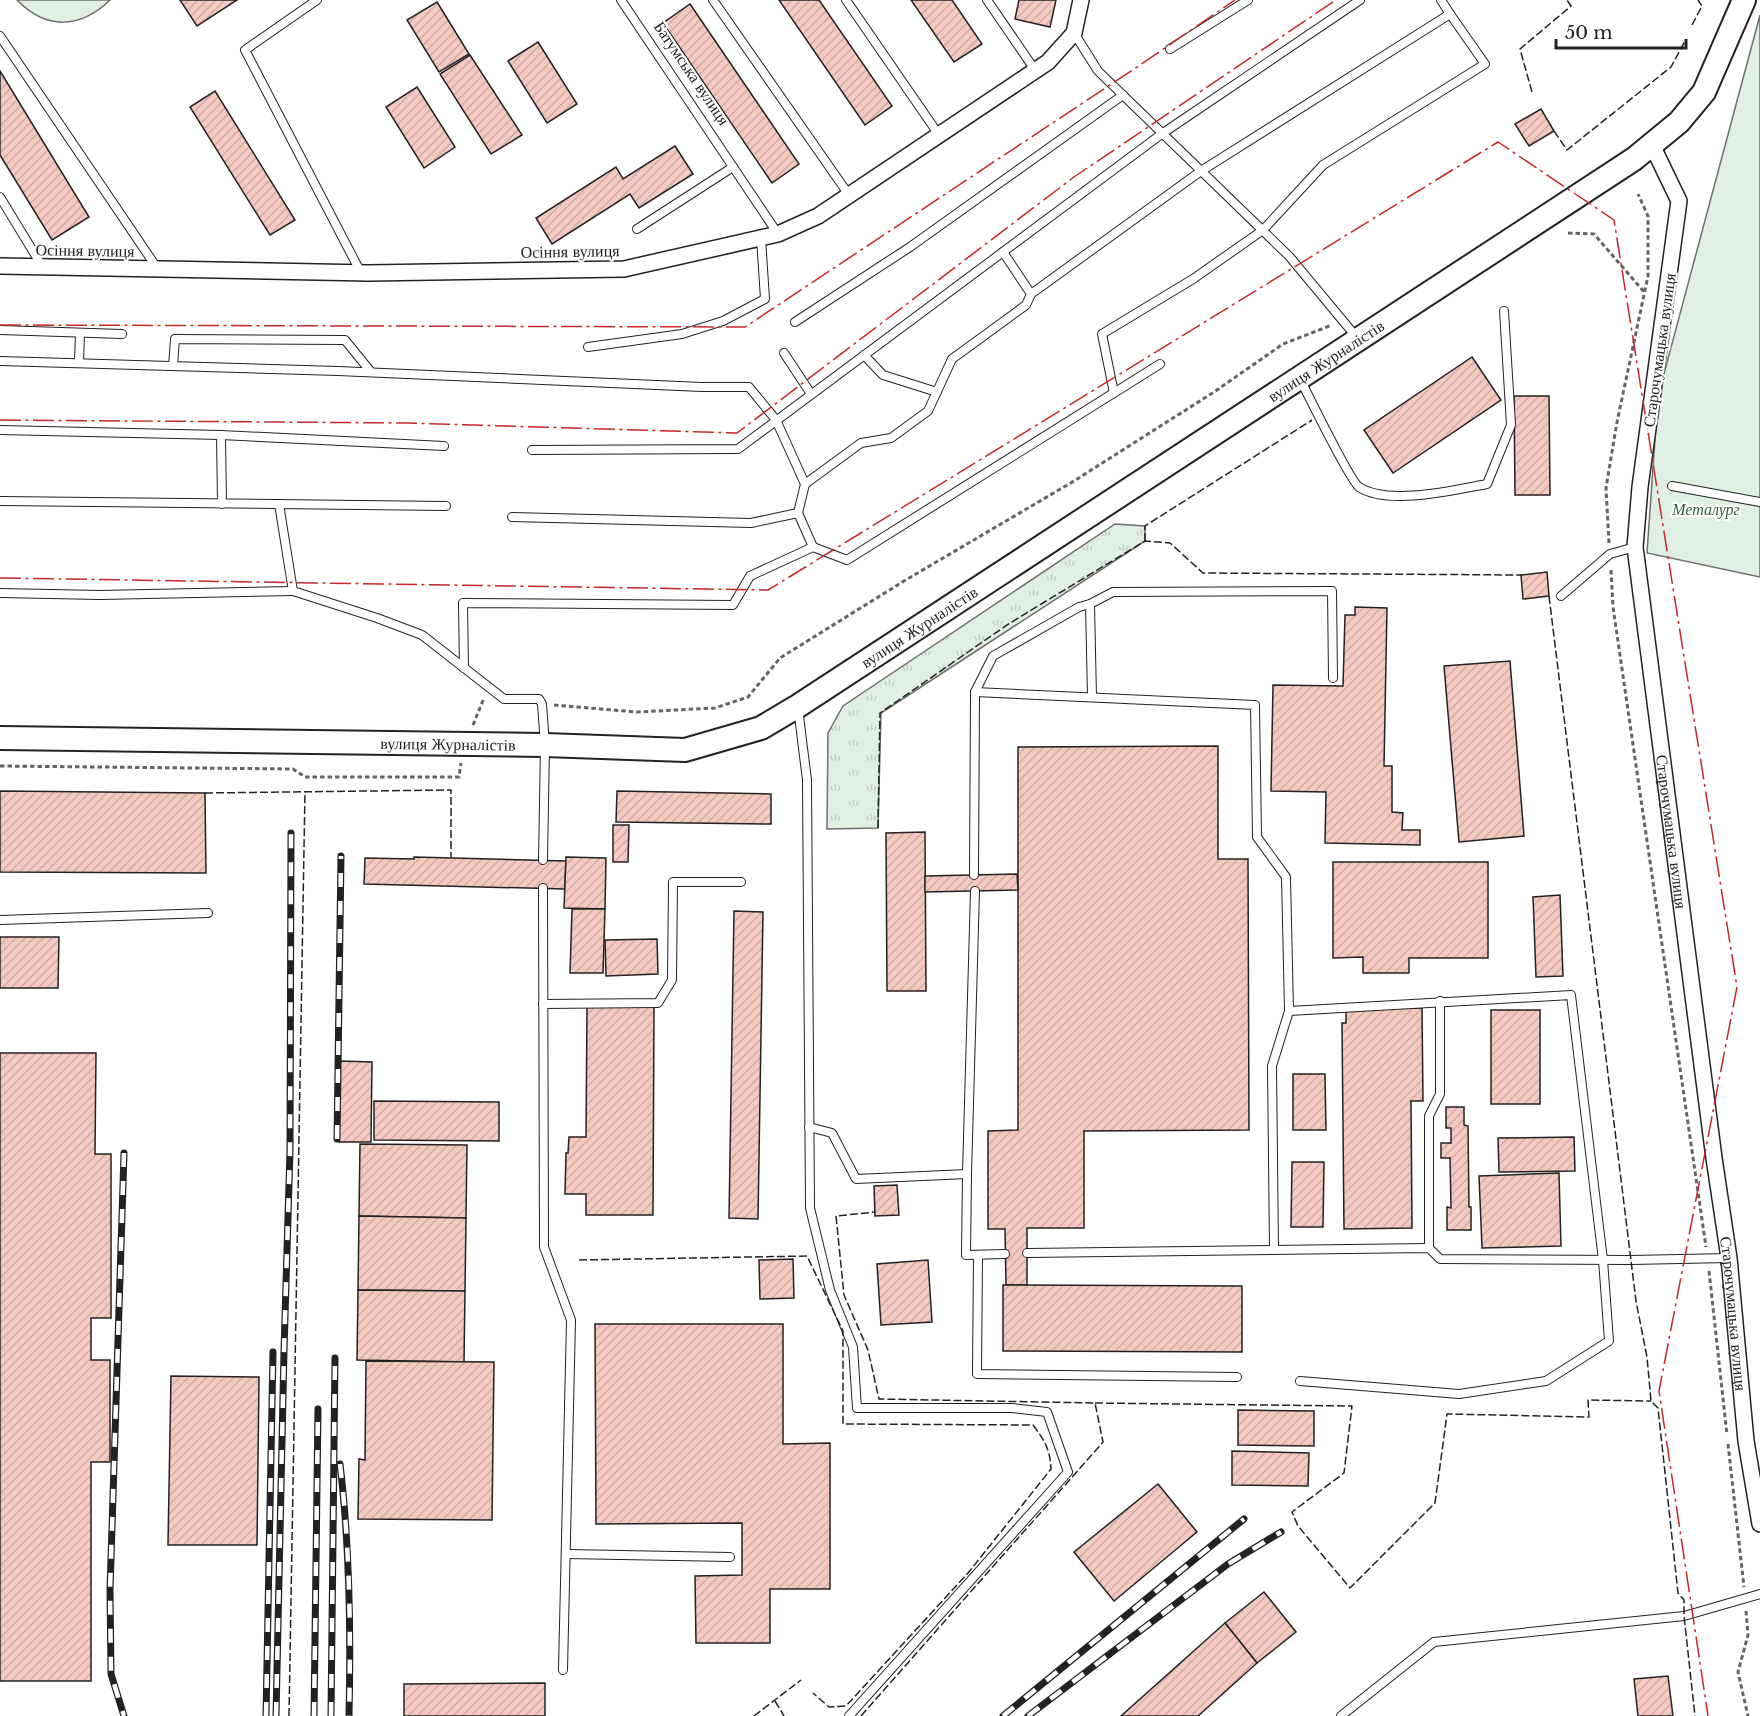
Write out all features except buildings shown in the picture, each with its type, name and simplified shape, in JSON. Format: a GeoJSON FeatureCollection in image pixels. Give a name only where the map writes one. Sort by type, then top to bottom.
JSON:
{"type":"FeatureCollection","features":[{"type":"Feature","properties":{"kind":"street"},"geometry":{"type":"LineString","coordinates":[[1074,33],[1081,0]]}},
{"type":"Feature","properties":{"kind":"street","name":"вулиця Журналістів"},"geometry":{"type":"LineString","coordinates":[[0,738],[545,745],[685,750],[761,728],[798,706],[1652,145],[1679,122],[1704,92],[1744,0]]}},
{"type":"Feature","properties":{"kind":"street","name":"Осіння вулиця"},"geometry":{"type":"LineString","coordinates":[[0,266],[361,273],[624,269],[778,234],[818,216],[1048,62],[1074,33]]}},
{"type":"Feature","properties":{"kind":"street","name":"Старочумацька вулиця"},"geometry":{"type":"LineString","coordinates":[[1652,145],[1679,201],[1640,487],[1635,547],[1709,1124],[1729,1258],[1746,1441],[1760,1524]]}},
{"type":"Feature","properties":{"kind":"lane"},"geometry":{"type":"LineString","coordinates":[[317,0],[245,50],[361,273]]}},
{"type":"Feature","properties":{"kind":"lane","name":"Батумська вулиця"},"geometry":{"type":"LineString","coordinates":[[621,0],[778,234]]}},
{"type":"Feature","properties":{"kind":"lane"},"geometry":{"type":"LineString","coordinates":[[713,0],[849,195]]}},
{"type":"Feature","properties":{"kind":"lane"},"geometry":{"type":"LineString","coordinates":[[846,0],[939,135]]}},
{"type":"Feature","properties":{"kind":"lane"},"geometry":{"type":"LineString","coordinates":[[987,0],[993,4],[1035,70]]}},
{"type":"Feature","properties":{"kind":"lane"},"geometry":{"type":"LineString","coordinates":[[1170,49],[1248,0]]}},
{"type":"Feature","properties":{"kind":"lane"},"geometry":{"type":"LineString","coordinates":[[532,450],[738,449],[1163,133],[1360,0]]}},
{"type":"Feature","properties":{"kind":"lane"},"geometry":{"type":"LineString","coordinates":[[1114,393],[1102,334],[1193,279],[1263,230],[1323,165],[1485,64],[1441,0]]}},
{"type":"Feature","properties":{"kind":"lane"},"geometry":{"type":"LineString","coordinates":[[805,484],[861,443],[891,438],[928,411],[952,359],[1026,305],[1031,294],[1202,171],[1450,14]]}},
{"type":"Feature","properties":{"kind":"lane"},"geometry":{"type":"LineString","coordinates":[[1074,33],[1098,71],[1289,256],[1358,339]]}},
{"type":"Feature","properties":{"kind":"lane"},"geometry":{"type":"LineString","coordinates":[[0,36],[158,269]]}},
{"type":"Feature","properties":{"kind":"lane"},"geometry":{"type":"LineString","coordinates":[[795,322],[910,247],[1123,95]]}},
{"type":"Feature","properties":{"kind":"lane"},"geometry":{"type":"LineString","coordinates":[[637,229],[733,167]]}},
{"type":"Feature","properties":{"kind":"lane"},"geometry":{"type":"LineString","coordinates":[[0,197],[43,267]]}},
{"type":"Feature","properties":{"kind":"lane"},"geometry":{"type":"LineString","coordinates":[[588,347],[682,334],[723,321],[765,299],[761,238]]}},
{"type":"Feature","properties":{"kind":"lane"},"geometry":{"type":"LineString","coordinates":[[1003,252],[1031,294]]}},
{"type":"Feature","properties":{"kind":"lane"},"geometry":{"type":"LineString","coordinates":[[1299,377],[1357,486],[1377,495],[1432,494],[1487,483],[1511,425],[1504,311]]}},
{"type":"Feature","properties":{"kind":"lane"},"geometry":{"type":"LineString","coordinates":[[0,330],[122,334]]}},
{"type":"Feature","properties":{"kind":"lane"},"geometry":{"type":"LineString","coordinates":[[79,363],[80,333]]}},
{"type":"Feature","properties":{"kind":"lane"},"geometry":{"type":"LineString","coordinates":[[173,366],[175,339],[345,340],[371,372]]}},
{"type":"Feature","properties":{"kind":"lane"},"geometry":{"type":"LineString","coordinates":[[784,353],[811,394]]}},
{"type":"Feature","properties":{"kind":"lane"},"geometry":{"type":"LineString","coordinates":[[864,355],[884,375],[937,392]]}},
{"type":"Feature","properties":{"kind":"lane"},"geometry":{"type":"LineString","coordinates":[[0,361],[371,372],[702,387],[749,387],[776,420],[805,484],[798,513],[813,547],[847,560],[1160,364]]}},
{"type":"Feature","properties":{"kind":"lane"},"geometry":{"type":"LineString","coordinates":[[0,430],[221,435],[444,446]]}},
{"type":"Feature","properties":{"kind":"lane"},"geometry":{"type":"LineString","coordinates":[[221,435],[222,504]]}},
{"type":"Feature","properties":{"kind":"lane"},"geometry":{"type":"LineString","coordinates":[[1672,486],[1760,502]]}},
{"type":"Feature","properties":{"kind":"lane"},"geometry":{"type":"LineString","coordinates":[[0,501],[446,506]]}},
{"type":"Feature","properties":{"kind":"lane"},"geometry":{"type":"LineString","coordinates":[[279,504],[293,591]]}},
{"type":"Feature","properties":{"kind":"lane"},"geometry":{"type":"LineString","coordinates":[[512,517],[751,523],[798,513]]}},
{"type":"Feature","properties":{"kind":"lane"},"geometry":{"type":"LineString","coordinates":[[464,668],[463,603],[733,605],[750,576],[813,547]]}},
{"type":"Feature","properties":{"kind":"lane"},"geometry":{"type":"LineString","coordinates":[[1561,596],[1610,554],[1635,547]]}},
{"type":"Feature","properties":{"kind":"lane"},"geometry":{"type":"LineString","coordinates":[[0,593],[100,595],[293,591],[422,635],[504,699],[534,698],[539,699],[542,704],[545,745],[543,860]]}},
{"type":"Feature","properties":{"kind":"lane"},"geometry":{"type":"LineString","coordinates":[[974,875],[975,692],[993,656],[1078,607],[1090,604],[1113,592],[1332,591],[1333,678]]}},
{"type":"Feature","properties":{"kind":"lane"},"geometry":{"type":"LineString","coordinates":[[1090,604],[1092,698]]}},
{"type":"Feature","properties":{"kind":"lane"},"geometry":{"type":"LineString","coordinates":[[975,692],[1255,705],[1257,837],[1286,876],[1289,1011],[1272,1066],[1274,1250]]}},
{"type":"Feature","properties":{"kind":"lane"},"geometry":{"type":"LineString","coordinates":[[798,706],[807,780],[810,1208],[830,1290],[854,1347],[857,1408],[1012,1408],[1047,1412],[1068,1472],[849,1716]]}},
{"type":"Feature","properties":{"kind":"lane"},"geometry":{"type":"LineString","coordinates":[[543,1004],[658,1003],[672,980],[673,882],[741,882]]}},
{"type":"Feature","properties":{"kind":"lane"},"geometry":{"type":"LineString","coordinates":[[543,888],[544,1247],[571,1320],[562,1670]]}},
{"type":"Feature","properties":{"kind":"lane"},"geometry":{"type":"LineString","coordinates":[[975,891],[966,1174],[966,1255],[1005,1254]]}},
{"type":"Feature","properties":{"kind":"lane"},"geometry":{"type":"LineString","coordinates":[[0,920],[208,913]]}},
{"type":"Feature","properties":{"kind":"lane"},"geometry":{"type":"LineString","coordinates":[[1289,1011],[1571,995],[1603,1260],[1609,1341],[1546,1382],[1459,1394],[1300,1381]]}},
{"type":"Feature","properties":{"kind":"lane"},"geometry":{"type":"LineString","coordinates":[[1440,1001],[1440,1094],[1429,1116],[1429,1248],[1440,1259],[1729,1258]]}},
{"type":"Feature","properties":{"kind":"lane"},"geometry":{"type":"LineString","coordinates":[[809,1127],[832,1133],[856,1179],[966,1174]]}},
{"type":"Feature","properties":{"kind":"lane"},"geometry":{"type":"LineString","coordinates":[[1027,1253],[1429,1248]]}},
{"type":"Feature","properties":{"kind":"lane"},"geometry":{"type":"LineString","coordinates":[[978,1255],[977,1374],[1237,1377]]}},
{"type":"Feature","properties":{"kind":"lane"},"geometry":{"type":"LineString","coordinates":[[566,1554],[730,1557]]}},
{"type":"Feature","properties":{"kind":"lane"},"geometry":{"type":"LineString","coordinates":[[1341,1716],[1434,1642],[1684,1616],[1760,1594]]}},
{"type":"Feature","properties":{"kind":"path"},"geometry":{"type":"LineString","coordinates":[[1568,233],[1594,234],[1645,293]]}},
{"type":"Feature","properties":{"kind":"path"},"geometry":{"type":"LineString","coordinates":[[542,704],[637,712],[715,708],[748,697],[780,658],[904,581],[1074,481],[1214,392],[1283,344],[1342,321]]}},
{"type":"Feature","properties":{"kind":"path"},"geometry":{"type":"LineString","coordinates":[[0,766],[294,769],[305,777],[459,777],[465,744],[489,687]]}},
{"type":"Feature","properties":{"kind":"path"},"geometry":{"type":"LineString","coordinates":[[1743,1573],[1748,1635],[1738,1672],[1748,1716]]}},
{"type":"Feature","properties":{"kind":"green space"},"geometry":{"type":"Polygon","coordinates":[[[17,0],[110,0],[99,10],[87,16],[75,21],[63,22],[40,17],[17,0]]]}},
{"type":"Feature","properties":{"kind":"green space","name":"Металург"},"geometry":{"type":"Polygon","coordinates":[[[1760,15],[1760,577],[1647,553],[1658,396],[1760,15]]]}},
{"type":"Feature","properties":{"kind":"green space"},"geometry":{"type":"Polygon","coordinates":[[[1115,524],[1145,526],[1145,541],[881,713],[878,828],[827,829],[828,733],[843,706],[1115,524]]]}},
{"type":"Feature","properties":{"kind":"railway"},"geometry":{"type":"LineString","coordinates":[[276,1716],[290,1150],[291,833]]}},
{"type":"Feature","properties":{"kind":"railway"},"geometry":{"type":"LineString","coordinates":[[337,1139],[341,856]]}},
{"type":"Feature","properties":{"kind":"railway"},"geometry":{"type":"LineString","coordinates":[[124,1153],[110,1590],[111,1674],[124,1716]]}},
{"type":"Feature","properties":{"kind":"railway"},"geometry":{"type":"LineString","coordinates":[[266,1716],[273,1352]]}},
{"type":"Feature","properties":{"kind":"railway"},"geometry":{"type":"LineString","coordinates":[[331,1716],[335,1358]]}},
{"type":"Feature","properties":{"kind":"railway"},"geometry":{"type":"LineString","coordinates":[[314,1716],[318,1409]]}},
{"type":"Feature","properties":{"kind":"railway"},"geometry":{"type":"LineString","coordinates":[[340,1464],[349,1590],[349,1716]]}},
{"type":"Feature","properties":{"kind":"railway"},"geometry":{"type":"LineString","coordinates":[[1003,1716],[1244,1519]]}},
{"type":"Feature","properties":{"kind":"railway"},"geometry":{"type":"LineString","coordinates":[[1028,1716],[1228,1564],[1281,1532]]}},
{"type":"Feature","properties":{"kind":"fence"},"geometry":{"type":"LineString","coordinates":[[1532,92],[1520,49],[1571,6],[1567,0]]}},
{"type":"Feature","properties":{"kind":"fence"},"geometry":{"type":"LineString","coordinates":[[1692,25],[1702,6],[1698,0]]}},
{"type":"Feature","properties":{"kind":"fence"},"geometry":{"type":"LineString","coordinates":[[1554,131],[1567,150],[1671,67],[1685,41]]}},
{"type":"Feature","properties":{"kind":"fence"},"geometry":{"type":"LineString","coordinates":[[1145,541],[1145,526],[1312,420]]}},
{"type":"Feature","properties":{"kind":"fence"},"geometry":{"type":"LineString","coordinates":[[878,828],[880,713],[1010,623],[1145,541],[1170,543],[1203,573],[1521,575]]}},
{"type":"Feature","properties":{"kind":"fence"},"geometry":{"type":"LineString","coordinates":[[1549,596],[1636,1301],[1647,1357],[1651,1401],[1658,1408],[1678,1593],[1684,1600],[1695,1716]]}},
{"type":"Feature","properties":{"kind":"fence"},"geometry":{"type":"LineString","coordinates":[[205,793],[451,790],[451,858]]}},
{"type":"Feature","properties":{"kind":"fence"},"geometry":{"type":"LineString","coordinates":[[289,1716],[305,791]]}},
{"type":"Feature","properties":{"kind":"fence"},"geometry":{"type":"LineString","coordinates":[[861,1716],[1103,1442],[1095,1403],[879,1399],[868,1350],[844,1295],[836,1216],[875,1212]]}},
{"type":"Feature","properties":{"kind":"fence"},"geometry":{"type":"LineString","coordinates":[[579,1260],[807,1256],[843,1331],[843,1424],[1033,1425],[1044,1441],[1051,1469],[968,1573],[846,1706],[829,1707],[813,1693]]}},
{"type":"Feature","properties":{"kind":"fence"},"geometry":{"type":"LineString","coordinates":[[1095,1403],[1352,1406],[1344,1473],[1292,1512],[1298,1526],[1350,1588],[1435,1503],[1447,1414],[1589,1417],[1588,1400],[1651,1401]]}},
{"type":"Feature","properties":{"kind":"fence"},"geometry":{"type":"LineString","coordinates":[[754,1716],[801,1680]]}},
{"type":"Feature","properties":{"kind":"fence"},"geometry":{"type":"LineString","coordinates":[[775,1701],[784,1716]]}},
{"type":"Feature","properties":{"kind":"power"},"geometry":{"type":"LineString","coordinates":[[0,325],[745,327],[1235,0]]}},
{"type":"Feature","properties":{"kind":"power"},"geometry":{"type":"LineString","coordinates":[[0,420],[408,423],[737,433],[1074,177],[1336,0]]}},
{"type":"Feature","properties":{"kind":"power"},"geometry":{"type":"LineString","coordinates":[[0,578],[768,590],[1498,142],[1614,220],[1737,987],[1659,1391],[1708,1716]]}}]}
